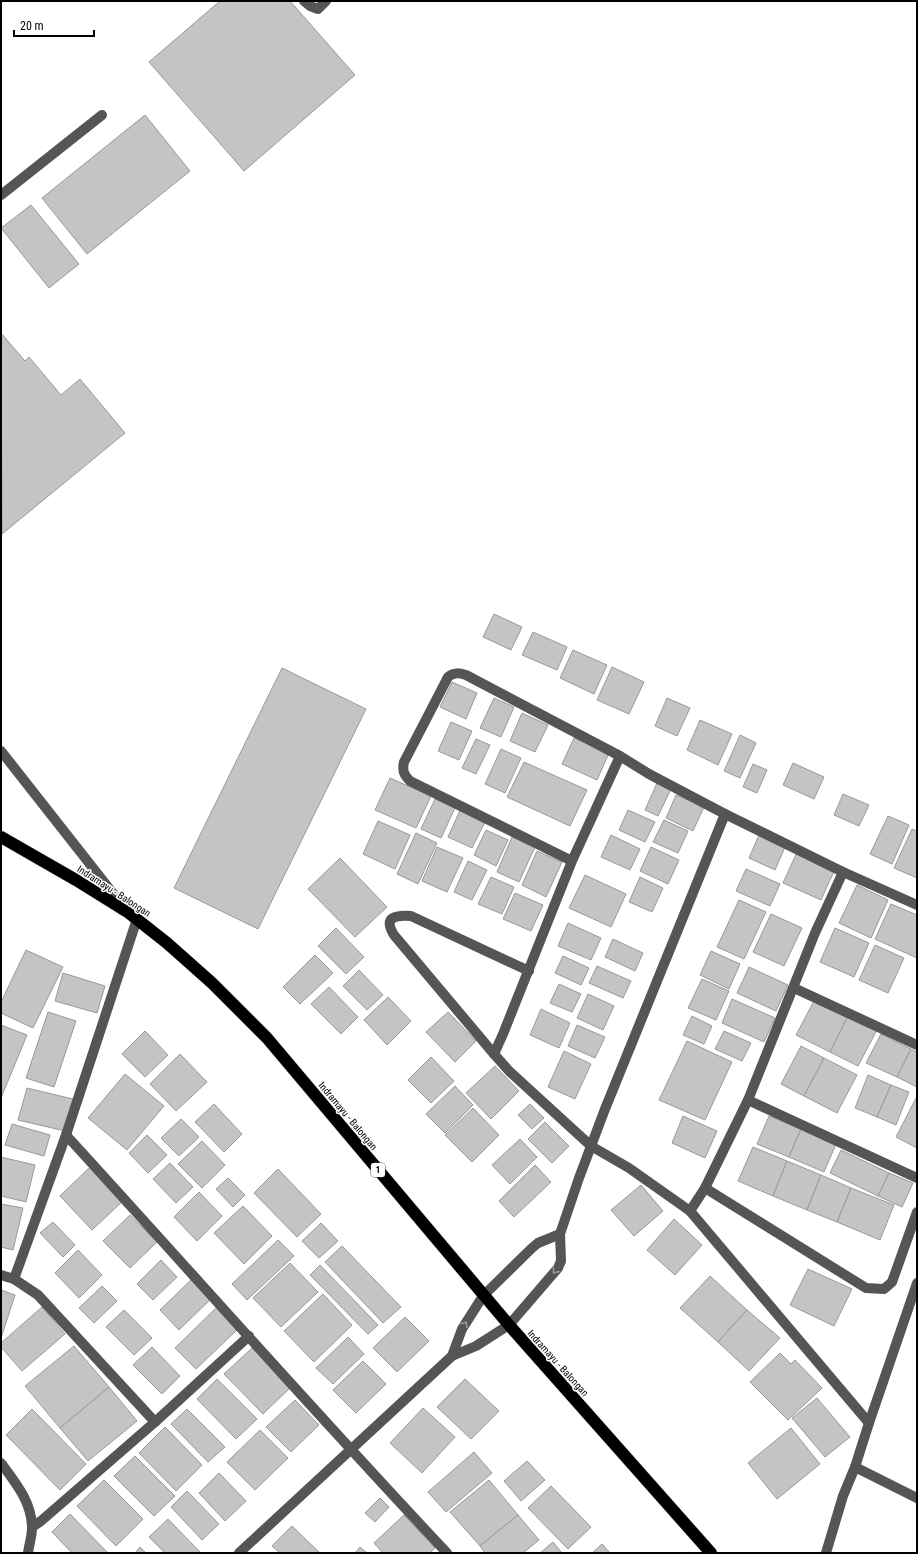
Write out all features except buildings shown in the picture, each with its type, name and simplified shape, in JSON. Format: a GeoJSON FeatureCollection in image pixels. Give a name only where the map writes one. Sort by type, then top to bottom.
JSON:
{"type":"FeatureCollection","features":[{"type":"Feature","properties":{"kind":"highway","name":"Indramayu - Balongan"},"geometry":{"type":"LineString","coordinates":[[1,838],[76,880],[133,916],[168,943],[212,983],[267,1038],[509,1325],[711,1553]]}},
{"type":"Feature","properties":{"kind":"street"},"geometry":{"type":"LineString","coordinates":[[304,1],[310,6],[318,9],[326,1]]}},
{"type":"Feature","properties":{"kind":"street"},"geometry":{"type":"LineString","coordinates":[[1,195],[102,115]]}},
{"type":"Feature","properties":{"kind":"street"},"geometry":{"type":"LineString","coordinates":[[572,861],[410,781],[404,776],[402,768],[404,762],[448,677],[452,673],[466,675],[620,756],[650,774],[725,814],[843,872],[917,905]]}},
{"type":"Feature","properties":{"kind":"street"},"geometry":{"type":"LineString","coordinates":[[1,751],[133,916],[66,1135],[14,1279]]}},
{"type":"Feature","properties":{"kind":"street"},"geometry":{"type":"LineString","coordinates":[[494,1054],[529,971],[572,861],[620,756]]}},
{"type":"Feature","properties":{"kind":"street"},"geometry":{"type":"LineString","coordinates":[[239,1553],[452,1356],[476,1346],[509,1325],[558,1268],[561,1261],[560,1234],[605,1109],[725,814]]}},
{"type":"Feature","properties":{"kind":"street"},"geometry":{"type":"LineString","coordinates":[[690,1212],[705,1188],[748,1100],[815,933],[843,872]]}},
{"type":"Feature","properties":{"kind":"street"},"geometry":{"type":"LineString","coordinates":[[529,971],[411,916],[394,917],[389,923],[389,928],[394,935],[509,1071],[592,1146],[629,1168],[690,1212],[869,1422]]}},
{"type":"Feature","properties":{"kind":"street"},"geometry":{"type":"LineString","coordinates":[[794,988],[917,1045]]}},
{"type":"Feature","properties":{"kind":"street"},"geometry":{"type":"LineString","coordinates":[[748,1100],[917,1178]]}},
{"type":"Feature","properties":{"kind":"street"},"geometry":{"type":"LineString","coordinates":[[66,1135],[249,1336],[350,1450],[447,1553]]}},
{"type":"Feature","properties":{"kind":"street"},"geometry":{"type":"LineString","coordinates":[[705,1188],[866,1288],[884,1289],[892,1282],[917,1212]]}},
{"type":"Feature","properties":{"kind":"street"},"geometry":{"type":"LineString","coordinates":[[452,1356],[462,1329],[484,1296],[538,1243],[560,1234]]}},
{"type":"Feature","properties":{"kind":"street"},"geometry":{"type":"LineString","coordinates":[[1,1275],[14,1279],[38,1295],[155,1422]]}},
{"type":"Feature","properties":{"kind":"street"},"geometry":{"type":"LineString","coordinates":[[826,1553],[843,1496],[855,1467],[917,1283]]}},
{"type":"Feature","properties":{"kind":"street"},"geometry":{"type":"LineString","coordinates":[[32,1527],[41,1521],[155,1422],[249,1336]]}},
{"type":"Feature","properties":{"kind":"street"},"geometry":{"type":"LineString","coordinates":[[1,1463],[21,1490],[27,1504],[32,1527],[28,1553]]}},
{"type":"Feature","properties":{"kind":"street"},"geometry":{"type":"LineString","coordinates":[[855,1467],[917,1498]]}}]}
